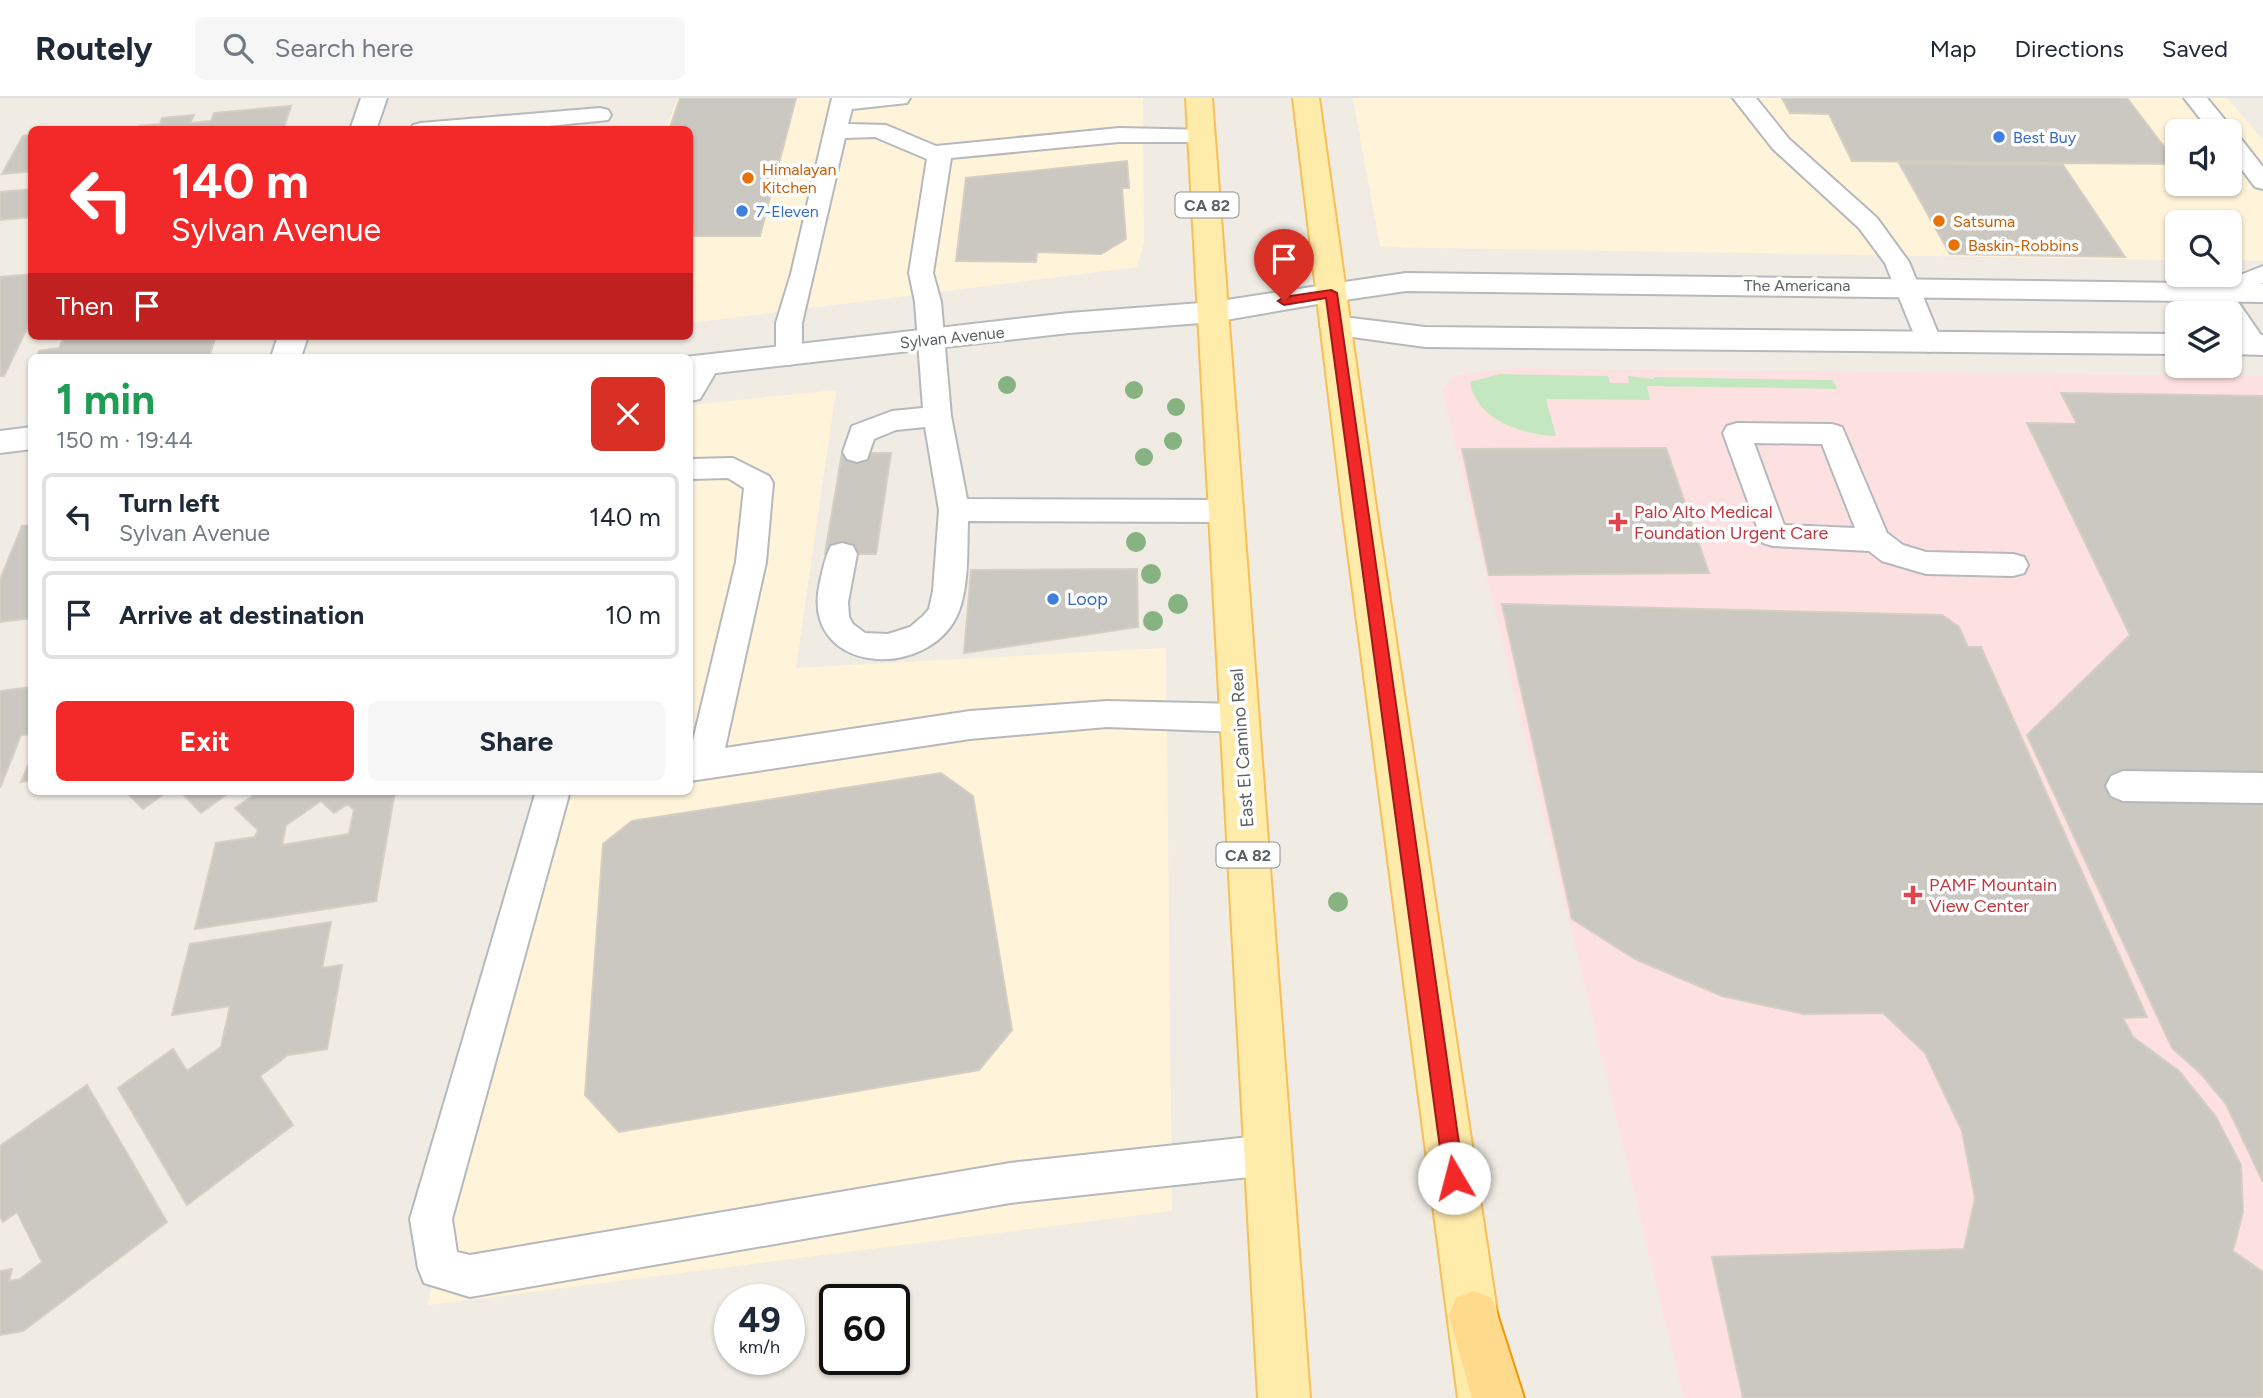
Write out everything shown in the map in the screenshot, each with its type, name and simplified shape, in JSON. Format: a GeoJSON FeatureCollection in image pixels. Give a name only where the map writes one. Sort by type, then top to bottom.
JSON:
{"type":"FeatureCollection","features":[{"type":"Feature","properties":{"kind":"highway"},"geometry":{"type":"LineString","coordinates":[[1474,1316],[1497,1398]]}},
{"type":"Feature","properties":{"kind":"main road","name":"East El Camino Real"},"geometry":{"type":"LineString","coordinates":[[1199,98],[1284,1398]]}},
{"type":"Feature","properties":{"kind":"main road"},"geometry":{"type":"LineString","coordinates":[[1306,98],[1484,1398]]}},
{"type":"Feature","properties":{"kind":"street"},"geometry":{"type":"LineString","coordinates":[[364,126],[374,98]]}},
{"type":"Feature","properties":{"kind":"street","name":"The Americana"},"geometry":{"type":"LineString","coordinates":[[1333,310],[1406,282],[2263,293]]}},
{"type":"Feature","properties":{"kind":"street"},"geometry":{"type":"LineString","coordinates":[[1333,310],[1425,337],[2165,344]]}},
{"type":"Feature","properties":{"kind":"street","name":"Sylvan Avenue"},"geometry":{"type":"LineString","coordinates":[[698,366],[1069,323],[1214,312],[1333,310]]}},
{"type":"Feature","properties":{"kind":"street"},"geometry":{"type":"LineString","coordinates":[[0,442],[28,438]]}},
{"type":"Feature","properties":{"kind":"lane"},"geometry":{"type":"LineString","coordinates":[[789,356],[789,323],[842,101],[899,98]]}},
{"type":"Feature","properties":{"kind":"lane"},"geometry":{"type":"LineString","coordinates":[[1744,98],[1781,144],[1868,223],[1897,262],[1929,343]]}},
{"type":"Feature","properties":{"kind":"lane"},"geometry":{"type":"LineString","coordinates":[[2195,98],[2212,119]]}},
{"type":"Feature","properties":{"kind":"lane"},"geometry":{"type":"LineString","coordinates":[[469,126],[600,115]]}},
{"type":"Feature","properties":{"kind":"lane"},"geometry":{"type":"LineString","coordinates":[[836,131],[878,130],[940,156]]}},
{"type":"Feature","properties":{"kind":"lane"},"geometry":{"type":"LineString","coordinates":[[842,554],[832,603],[834,619],[842,633],[870,647],[891,648],[916,639],[934,627],[944,611],[954,510],[937,416],[928,302],[921,273],[940,152],[1119,135],[1202,135]]}},
{"type":"Feature","properties":{"kind":"lane"},"geometry":{"type":"LineString","coordinates":[[2242,155],[2263,182]]}},
{"type":"Feature","properties":{"kind":"lane"},"geometry":{"type":"LineString","coordinates":[[2249,345],[2219,293],[2263,274]]}},
{"type":"Feature","properties":{"kind":"lane"},"geometry":{"type":"LineString","coordinates":[[693,383],[698,366]]}},
{"type":"Feature","properties":{"kind":"lane"},"geometry":{"type":"LineString","coordinates":[[857,453],[862,433],[874,426],[937,416]]}},
{"type":"Feature","properties":{"kind":"lane"},"geometry":{"type":"LineString","coordinates":[[1875,540],[1773,535],[1737,433],[1832,434],[1875,540],[1893,553],[1926,564],[2013,565]]}},
{"type":"Feature","properties":{"kind":"lane"},"geometry":{"type":"LineString","coordinates":[[693,469],[733,468],[759,483],[751,562],[697,766],[984,724],[1107,714],[1240,718]]}},
{"type":"Feature","properties":{"kind":"lane"},"geometry":{"type":"LineString","coordinates":[[954,510],[1226,510]]}},
{"type":"Feature","properties":{"kind":"lane"},"geometry":{"type":"LineString","coordinates":[[2123,786],[2263,788]]}},
{"type":"Feature","properties":{"kind":"lane"},"geometry":{"type":"LineString","coordinates":[[552,795],[431,1219],[439,1268],[470,1276],[1010,1183],[1268,1155]]}},
{"type":"Feature","properties":{"kind":"shaded area"},"geometry":{"type":"Polygon","coordinates":[[[677,98],[1143,98],[1144,243],[1137,267],[693,323],[693,126],[667,126],[677,98]]]}},
{"type":"Feature","properties":{"kind":"shaded area"},"geometry":{"type":"Polygon","coordinates":[[[1353,98],[2227,98],[2263,140],[2263,261],[2242,260],[2242,210],[2165,210],[2165,260],[1380,247],[1353,98]]]}},
{"type":"Feature","properties":{"kind":"shaded area","name":"PAMF Mountain View Center"},"geometry":{"type":"Polygon","coordinates":[[[1510,368],[2165,375],[2165,378],[2263,376],[2263,1398],[1683,1398],[1442,391],[1455,375],[1510,368]]]}},
{"type":"Feature","properties":{"kind":"shaded area"},"geometry":{"type":"Polygon","coordinates":[[[836,390],[796,668],[1166,648],[1172,1211],[428,1305],[535,795],[693,795],[693,405],[836,390]]]}},
{"type":"Feature","properties":{"kind":"green space"},"geometry":{"type":"Polygon","coordinates":[[[1500,374],[1608,376],[1610,383],[1629,383],[1628,376],[1654,379],[1833,380],[1837,389],[1647,386],[1650,400],[1546,399],[1556,436],[1552,436],[1526,432],[1501,422],[1481,406],[1470,382],[1500,374]]]}},
{"type":"Feature","properties":{"kind":"building"},"geometry":{"type":"Polygon","coordinates":[[[680,98],[796,98],[760,236],[693,236],[693,126],[670,126],[680,98]]]}},
{"type":"Feature","properties":{"kind":"building","name":"Best Buy"},"geometry":{"type":"Polygon","coordinates":[[[1782,98],[2127,98],[2165,148],[2165,164],[1852,161],[1829,114],[1790,113],[1782,98]]]}},
{"type":"Feature","properties":{"kind":"building"},"geometry":{"type":"Polygon","coordinates":[[[291,106],[284,126],[139,126],[160,124],[162,118],[194,115],[190,123],[211,121],[214,113],[291,106]]]}},
{"type":"Feature","properties":{"kind":"building"},"geometry":{"type":"Polygon","coordinates":[[[28,135],[28,171],[2,174],[23,136],[28,135]]]}},
{"type":"Feature","properties":{"kind":"building"},"geometry":{"type":"Polygon","coordinates":[[[1127,161],[1129,188],[1122,188],[1126,239],[1101,254],[1037,252],[1036,262],[956,261],[966,178],[1127,161]]]}},
{"type":"Feature","properties":{"kind":"building"},"geometry":{"type":"Polygon","coordinates":[[[1899,163],[2063,165],[2125,257],[1950,254],[1899,163]]]}},
{"type":"Feature","properties":{"kind":"building"},"geometry":{"type":"Polygon","coordinates":[[[28,189],[28,217],[0,220],[0,192],[28,189]]]}},
{"type":"Feature","properties":{"kind":"building"},"geometry":{"type":"Polygon","coordinates":[[[28,274],[28,326],[4,376],[0,376],[0,277],[28,274]]]}},
{"type":"Feature","properties":{"kind":"building"},"geometry":{"type":"Polygon","coordinates":[[[63,340],[215,340],[210,354],[38,354],[39,351],[59,348],[63,340]]]}},
{"type":"Feature","properties":{"kind":"building"},"geometry":{"type":"Polygon","coordinates":[[[2061,393],[2263,396],[2263,1182],[2226,1104],[2201,1074],[2172,1048],[2027,735],[2130,635],[2027,423],[2077,424],[2061,393]]]}},
{"type":"Feature","properties":{"kind":"building"},"geometry":{"type":"Polygon","coordinates":[[[1666,448],[1709,573],[1489,575],[1462,449],[1666,448]]]}},
{"type":"Feature","properties":{"kind":"building"},"geometry":{"type":"Polygon","coordinates":[[[842,453],[891,453],[876,554],[825,554],[842,453]]]}},
{"type":"Feature","properties":{"kind":"building"},"geometry":{"type":"Polygon","coordinates":[[[28,525],[28,618],[0,622],[0,580],[22,526],[28,525]]]}},
{"type":"Feature","properties":{"kind":"building","name":"Loop"},"geometry":{"type":"Polygon","coordinates":[[[1137,569],[1138,627],[964,653],[971,570],[1137,569]]]}},
{"type":"Feature","properties":{"kind":"building","name":"PAMF Mountain View Center"},"geometry":{"type":"Polygon","coordinates":[[[1502,604],[1942,615],[1959,627],[1968,647],[1981,647],[2147,1017],[2123,1018],[2133,1037],[2179,1071],[2216,1117],[2241,1165],[2243,1212],[2233,1251],[2263,1272],[2263,1398],[1743,1398],[1712,1257],[1964,1249],[1975,1198],[1962,1131],[1925,1053],[1883,1013],[1804,1014],[1722,996],[1635,959],[1572,919],[1502,604]]]}},
{"type":"Feature","properties":{"kind":"building"},"geometry":{"type":"Polygon","coordinates":[[[28,688],[28,734],[21,735],[0,788],[0,691],[28,688]]]}},
{"type":"Feature","properties":{"kind":"building"},"geometry":{"type":"Polygon","coordinates":[[[28,765],[28,781],[21,782],[28,765]]]}},
{"type":"Feature","properties":{"kind":"building"},"geometry":{"type":"Polygon","coordinates":[[[941,773],[973,796],[1012,1030],[979,1070],[619,1132],[585,1095],[603,844],[632,821],[941,773]]]}},
{"type":"Feature","properties":{"kind":"building"},"geometry":{"type":"Polygon","coordinates":[[[129,795],[162,795],[143,809],[129,795]]]}},
{"type":"Feature","properties":{"kind":"building"},"geometry":{"type":"Polygon","coordinates":[[[184,795],[226,795],[201,813],[184,795]]]}},
{"type":"Feature","properties":{"kind":"building"},"geometry":{"type":"Polygon","coordinates":[[[253,795],[394,795],[376,901],[195,929],[216,843],[255,837],[258,830],[235,808],[253,795]],[[321,801],[286,825],[282,845],[349,834],[354,810],[348,804],[334,813],[321,801]]]}},
{"type":"Feature","properties":{"kind":"building"},"geometry":{"type":"Polygon","coordinates":[[[331,922],[322,968],[342,965],[327,1049],[288,1055],[260,1076],[293,1125],[187,1205],[118,1088],[173,1049],[187,1071],[221,1047],[230,1006],[172,1015],[190,944],[331,922]]]}},
{"type":"Feature","properties":{"kind":"building"},"geometry":{"type":"Polygon","coordinates":[[[87,1085],[167,1222],[23,1331],[0,1335],[0,1271],[12,1269],[9,1281],[20,1279],[42,1262],[17,1212],[3,1222],[0,1217],[0,1146],[87,1085]]]}},
{"type":"Feature","properties":{"kind":"place","name":"Best Buy"},"geometry":{"type":"Point","coordinates":[1999,137]}},
{"type":"Feature","properties":{"kind":"place","name":"Himalayan Kitchen"},"geometry":{"type":"Point","coordinates":[748,178]}},
{"type":"Feature","properties":{"kind":"place","name":"7-Eleven"},"geometry":{"type":"Point","coordinates":[742,211]}},
{"type":"Feature","properties":{"kind":"place","name":"Satsuma"},"geometry":{"type":"Point","coordinates":[1939,221]}},
{"type":"Feature","properties":{"kind":"place","name":"Baskin-Robbins"},"geometry":{"type":"Point","coordinates":[1954,245]}},
{"type":"Feature","properties":{"kind":"place","name":"Palo Alto Medical Foundation Urgent Care"},"geometry":{"type":"Point","coordinates":[1618,522]}},
{"type":"Feature","properties":{"kind":"place","name":"Loop"},"geometry":{"type":"Point","coordinates":[1053,599]}},
{"type":"Feature","properties":{"kind":"place","name":"PAMF Mountain View Center"},"geometry":{"type":"Point","coordinates":[1913,895]}},
{"type":"Feature","properties":{"kind":"route"},"geometry":{"type":"LineString","coordinates":[[1284,301],[1331,293],[1454,1178]]}}]}
